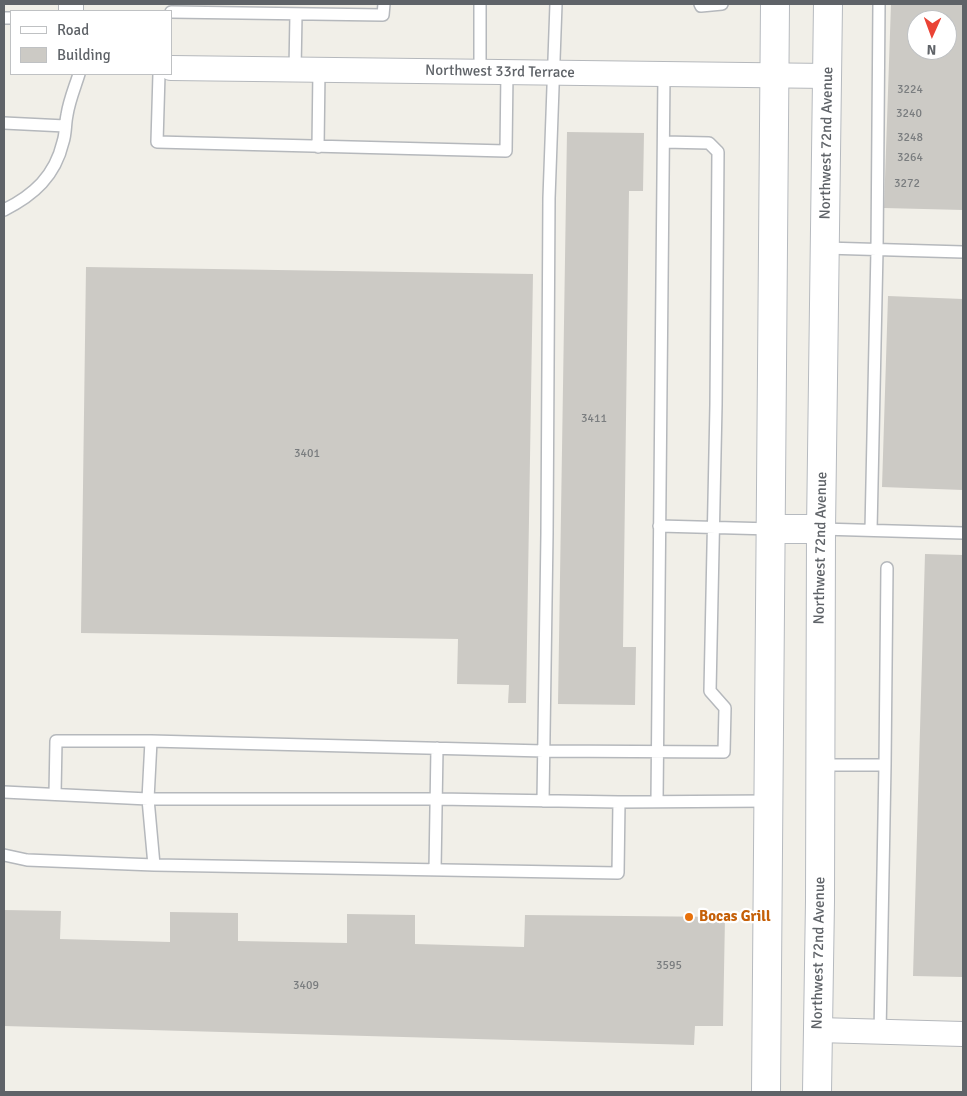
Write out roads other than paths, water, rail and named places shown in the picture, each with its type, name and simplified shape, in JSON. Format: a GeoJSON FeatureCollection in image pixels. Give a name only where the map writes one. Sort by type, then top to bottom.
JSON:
{"type":"FeatureCollection","features":[{"type":"Feature","properties":{"kind":"main road"},"geometry":{"type":"LineString","coordinates":[[766,1092],[775,4]]}},
{"type":"Feature","properties":{"kind":"main road","name":"Northwest 72nd Avenue"},"geometry":{"type":"LineString","coordinates":[[817,1092],[821,529],[828,4]]}},
{"type":"Feature","properties":{"kind":"main road"},"geometry":{"type":"LineString","coordinates":[[772,529],[821,529]]}},
{"type":"Feature","properties":{"kind":"street","name":"Northwest 33rd Terrace"},"geometry":{"type":"LineString","coordinates":[[172,68],[828,76]]}},
{"type":"Feature","properties":{"kind":"street"},"geometry":{"type":"LineString","coordinates":[[818,1030],[963,1034]]}},
{"type":"Feature","properties":{"kind":"lane"},"geometry":{"type":"LineString","coordinates":[[172,12],[383,15],[384,4]]}},
{"type":"Feature","properties":{"kind":"lane"},"geometry":{"type":"LineString","coordinates":[[480,4],[480,72]]}},
{"type":"Feature","properties":{"kind":"lane"},"geometry":{"type":"LineString","coordinates":[[543,801],[549,198],[556,4]]}},
{"type":"Feature","properties":{"kind":"lane"},"geometry":{"type":"LineString","coordinates":[[700,4],[701,6],[722,4]]}},
{"type":"Feature","properties":{"kind":"lane"},"geometry":{"type":"LineString","coordinates":[[871,530],[879,4]]}},
{"type":"Feature","properties":{"kind":"lane"},"geometry":{"type":"LineString","coordinates":[[296,14],[307,70],[318,147]]}},
{"type":"Feature","properties":{"kind":"lane"},"geometry":{"type":"LineString","coordinates":[[159,75],[156,142],[506,151],[507,72]]}},
{"type":"Feature","properties":{"kind":"lane"},"geometry":{"type":"LineString","coordinates":[[657,801],[664,74]]}},
{"type":"Feature","properties":{"kind":"lane"},"geometry":{"type":"LineString","coordinates":[[4,210],[34,192],[44,182],[58,158],[64,142],[67,114],[79,75]]}},
{"type":"Feature","properties":{"kind":"lane"},"geometry":{"type":"LineString","coordinates":[[4,123],[65,126]]}},
{"type":"Feature","properties":{"kind":"lane"},"geometry":{"type":"LineString","coordinates":[[55,794],[56,741],[151,741],[437,748],[724,752],[726,708],[710,691],[716,404],[718,152],[709,143],[664,142]]}},
{"type":"Feature","properties":{"kind":"lane"},"geometry":{"type":"LineString","coordinates":[[825,248],[963,252]]}},
{"type":"Feature","properties":{"kind":"lane"},"geometry":{"type":"LineString","coordinates":[[659,526],[772,529]]}},
{"type":"Feature","properties":{"kind":"lane"},"geometry":{"type":"LineString","coordinates":[[821,529],[963,533]]}},
{"type":"Feature","properties":{"kind":"lane"},"geometry":{"type":"LineString","coordinates":[[880,1033],[886,765],[887,568]]}},
{"type":"Feature","properties":{"kind":"lane"},"geometry":{"type":"LineString","coordinates":[[151,741],[148,799],[154,865]]}},
{"type":"Feature","properties":{"kind":"lane"},"geometry":{"type":"LineString","coordinates":[[435,870],[437,748]]}},
{"type":"Feature","properties":{"kind":"lane"},"geometry":{"type":"LineString","coordinates":[[820,765],[886,765]]}},
{"type":"Feature","properties":{"kind":"lane"},"geometry":{"type":"LineString","coordinates":[[4,792],[148,799],[769,801]]}},
{"type":"Feature","properties":{"kind":"lane"},"geometry":{"type":"LineString","coordinates":[[4,855],[27,860],[154,865],[618,872],[619,802]]}},
{"type":"Feature","properties":{"kind":"place","name":"Bocas Grill"},"geometry":{"type":"Point","coordinates":[689,917]}}]}
